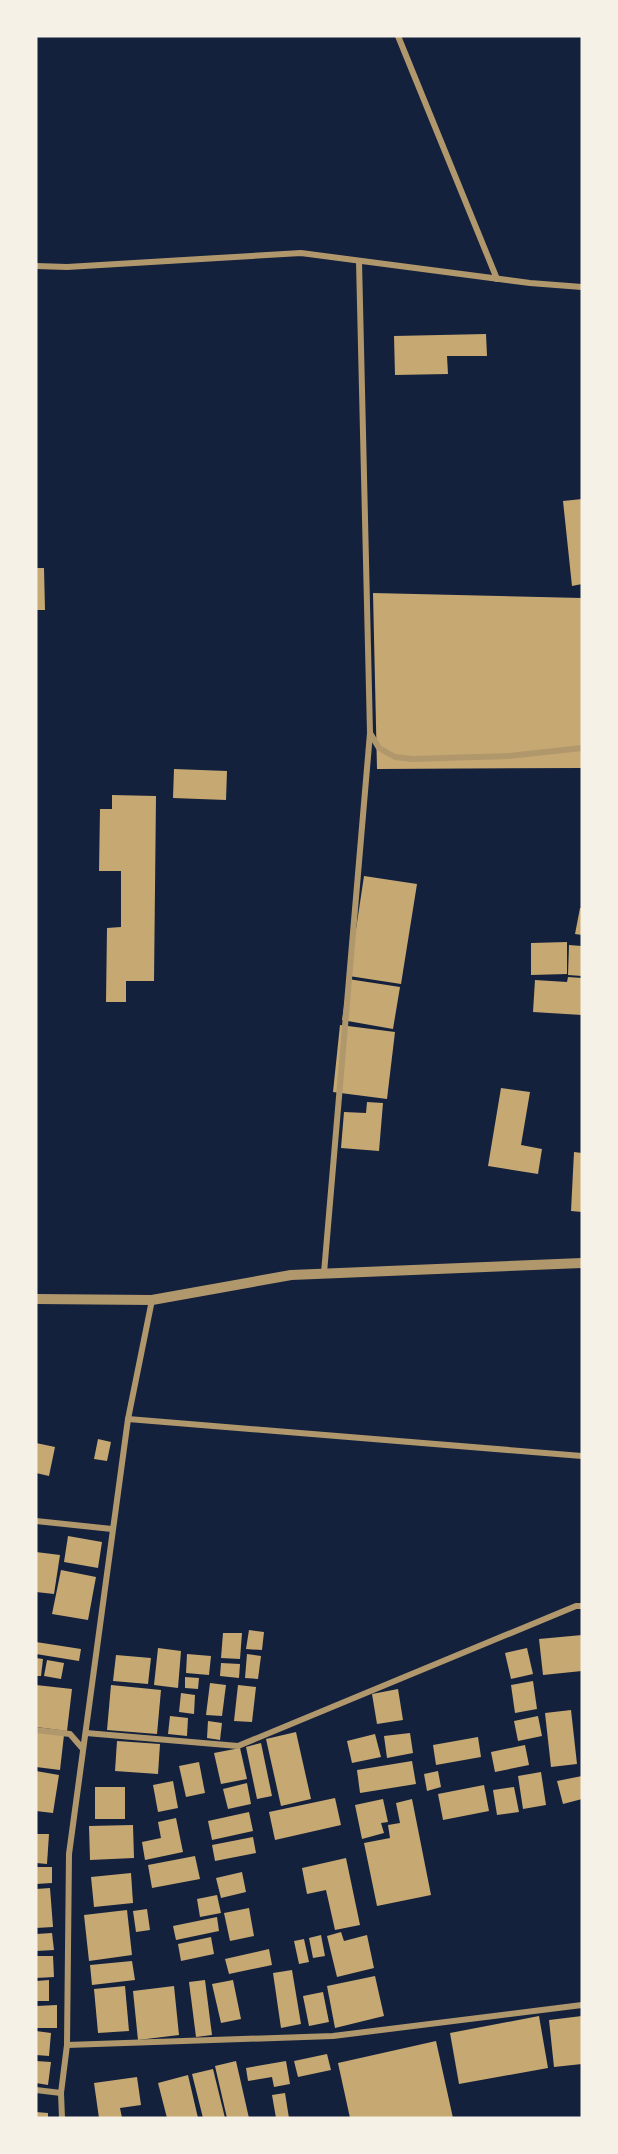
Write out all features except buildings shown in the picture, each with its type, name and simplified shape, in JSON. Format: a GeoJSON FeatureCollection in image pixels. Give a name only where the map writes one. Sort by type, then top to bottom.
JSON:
{"type":"FeatureCollection","features":[{"type":"Feature","properties":{"kind":"street"},"geometry":{"type":"LineString","coordinates":[[398,36],[497,279]]}},
{"type":"Feature","properties":{"kind":"street"},"geometry":{"type":"LineString","coordinates":[[36,266],[67,267],[301,253],[497,279],[582,287]]}},
{"type":"Feature","properties":{"kind":"street"},"geometry":{"type":"LineString","coordinates":[[324,1273],[370,733],[359,261]]}},
{"type":"Feature","properties":{"kind":"street"},"geometry":{"type":"LineString","coordinates":[[370,733],[379,748],[395,757],[412,759],[509,756],[582,748]]}},
{"type":"Feature","properties":{"kind":"street"},"geometry":{"type":"LineString","coordinates":[[36,1299],[152,1300],[291,1275],[582,1263]]}},
{"type":"Feature","properties":{"kind":"street"},"geometry":{"type":"LineString","coordinates":[[63,2118],[61,2093],[67,2045],[69,1854],[128,1419],[152,1300]]}},
{"type":"Feature","properties":{"kind":"street"},"geometry":{"type":"LineString","coordinates":[[128,1419],[582,1456]]}},
{"type":"Feature","properties":{"kind":"street"},"geometry":{"type":"LineString","coordinates":[[36,1521],[112,1529]]}},
{"type":"Feature","properties":{"kind":"street"},"geometry":{"type":"LineString","coordinates":[[86,1732],[238,1746],[576,1606],[582,1606]]}},
{"type":"Feature","properties":{"kind":"street"},"geometry":{"type":"LineString","coordinates":[[36,1730],[70,1734],[84,1749]]}},
{"type":"Feature","properties":{"kind":"street"},"geometry":{"type":"LineString","coordinates":[[67,2045],[333,2036],[582,2005]]}},
{"type":"Feature","properties":{"kind":"street"},"geometry":{"type":"LineString","coordinates":[[36,2090],[61,2093]]}}]}
